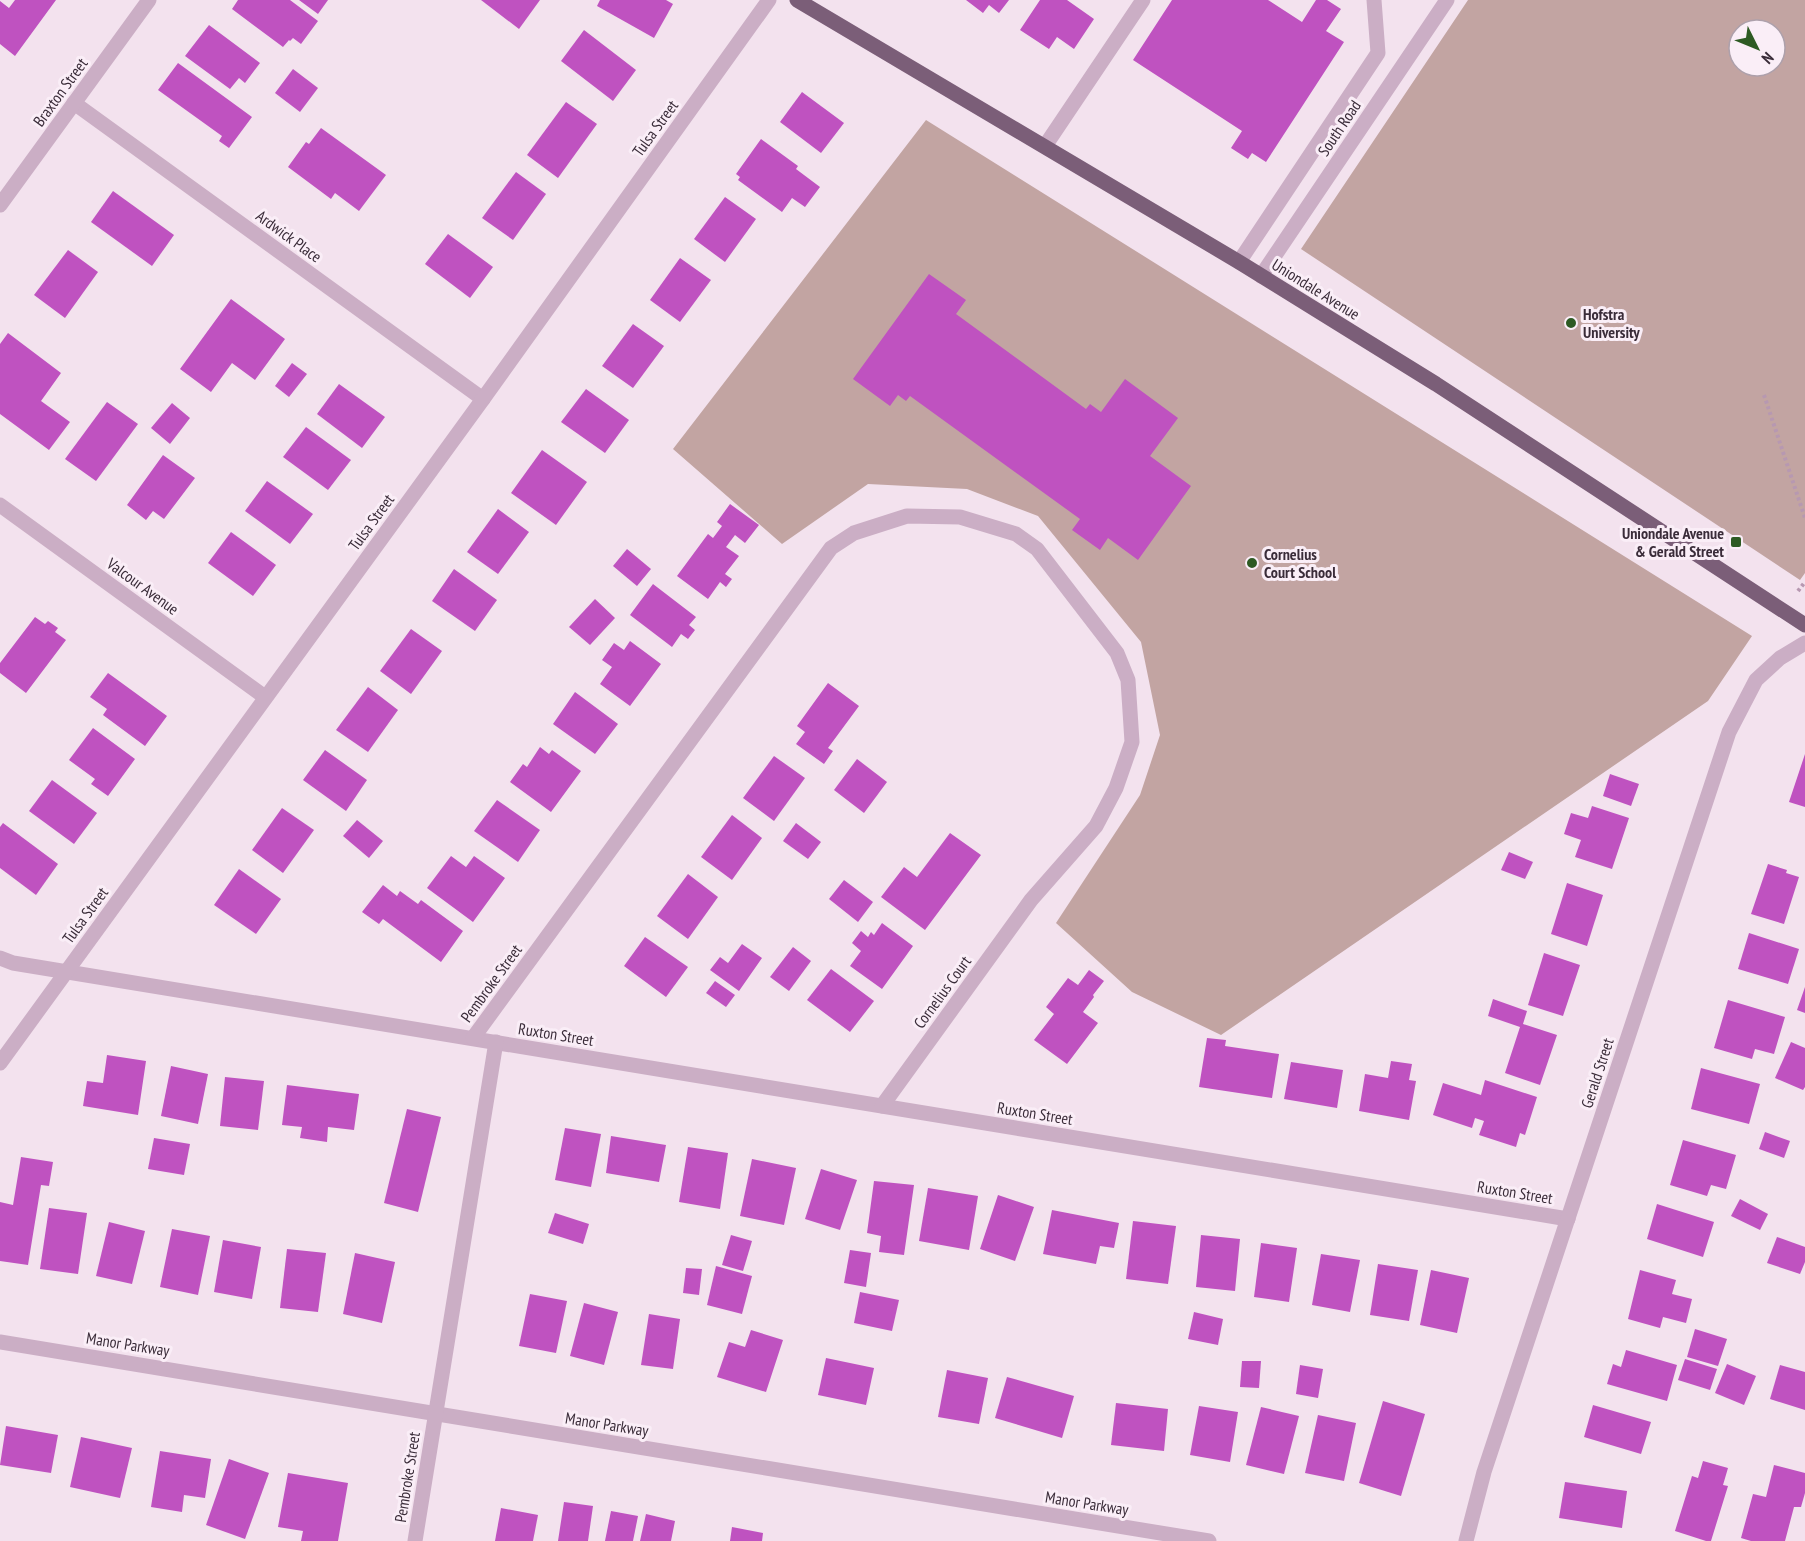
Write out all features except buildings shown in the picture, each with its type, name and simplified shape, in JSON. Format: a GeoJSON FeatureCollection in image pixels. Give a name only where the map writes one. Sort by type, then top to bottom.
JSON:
{"type":"FeatureCollection","features":[{"type":"Feature","properties":{"kind":"main road","name":"Uniondale Avenue"},"geometry":{"type":"LineString","coordinates":[[797,0],[1239,262],[1436,384],[1805,625]]}},
{"type":"Feature","properties":{"kind":"street","name":"Braxton Street"},"geometry":{"type":"LineString","coordinates":[[0,205],[149,0]]}},
{"type":"Feature","properties":{"kind":"street","name":"Tulsa Street"},"geometry":{"type":"LineString","coordinates":[[0,1063],[483,399],[769,0]]}},
{"type":"Feature","properties":{"kind":"street"},"geometry":{"type":"LineString","coordinates":[[1045,146],[1143,0]]}},
{"type":"Feature","properties":{"kind":"street"},"geometry":{"type":"LineString","coordinates":[[1239,262],[1378,53],[1374,0]]}},
{"type":"Feature","properties":{"kind":"street","name":"South Road"},"geometry":{"type":"LineString","coordinates":[[1261,276],[1447,0]]}},
{"type":"Feature","properties":{"kind":"street","name":"Ardwick Place"},"geometry":{"type":"LineString","coordinates":[[74,103],[483,399]]}},
{"type":"Feature","properties":{"kind":"street","name":"Valcour Avenue"},"geometry":{"type":"LineString","coordinates":[[0,505],[265,697]]}},
{"type":"Feature","properties":{"kind":"street","name":"Pembroke Street"},"geometry":{"type":"LineString","coordinates":[[415,1541],[496,1042],[473,1038],[831,548],[854,533],[907,516],[960,517],[1016,534],[1037,549],[1118,653],[1128,680],[1132,741],[1116,788],[1096,826],[1031,900]]}},
{"type":"Feature","properties":{"kind":"street","name":"Gerald Street"},"geometry":{"type":"LineString","coordinates":[[1466,1541],[1484,1472],[1729,732],[1756,680],[1780,658],[1805,643]]}},
{"type":"Feature","properties":{"kind":"street","name":"Cornelius Court"},"geometry":{"type":"LineString","coordinates":[[882,1106],[1031,900]]}},
{"type":"Feature","properties":{"kind":"street"},"geometry":{"type":"LineString","coordinates":[[0,957],[13,963],[473,1038]]}},
{"type":"Feature","properties":{"kind":"street","name":"Ruxton Street"},"geometry":{"type":"LineString","coordinates":[[496,1042],[1568,1219]]}},
{"type":"Feature","properties":{"kind":"street","name":"Manor Parkway"},"geometry":{"type":"LineString","coordinates":[[0,1342],[1209,1541]]}},
{"type":"Feature","properties":{"kind":"path"},"geometry":{"type":"LineString","coordinates":[[1764,395],[1805,518]]}},
{"type":"Feature","properties":{"kind":"shaded area","name":"Hofstra University"},"geometry":{"type":"Polygon","coordinates":[[[1468,0],[1805,0],[1805,573],[1800,580],[1301,249],[1468,0]]]}},
{"type":"Feature","properties":{"kind":"shaded area","name":"Cornelius Court School"},"geometry":{"type":"Polygon","coordinates":[[[926,120],[1752,636],[1708,701],[1221,1035],[1132,992],[1056,923],[1140,795],[1160,735],[1141,642],[1038,516],[967,489],[868,484],[782,544],[673,449],[926,120]]]}},
{"type":"Feature","properties":{"kind":"place","name":"Hofstra University"},"geometry":{"type":"Point","coordinates":[1571,323]}},
{"type":"Feature","properties":{"kind":"place","name":"Uniondale Avenue & Gerald Street"},"geometry":{"type":"Point","coordinates":[1736,542]}},
{"type":"Feature","properties":{"kind":"place","name":"Cornelius Court School"},"geometry":{"type":"Point","coordinates":[1252,563]}}]}
